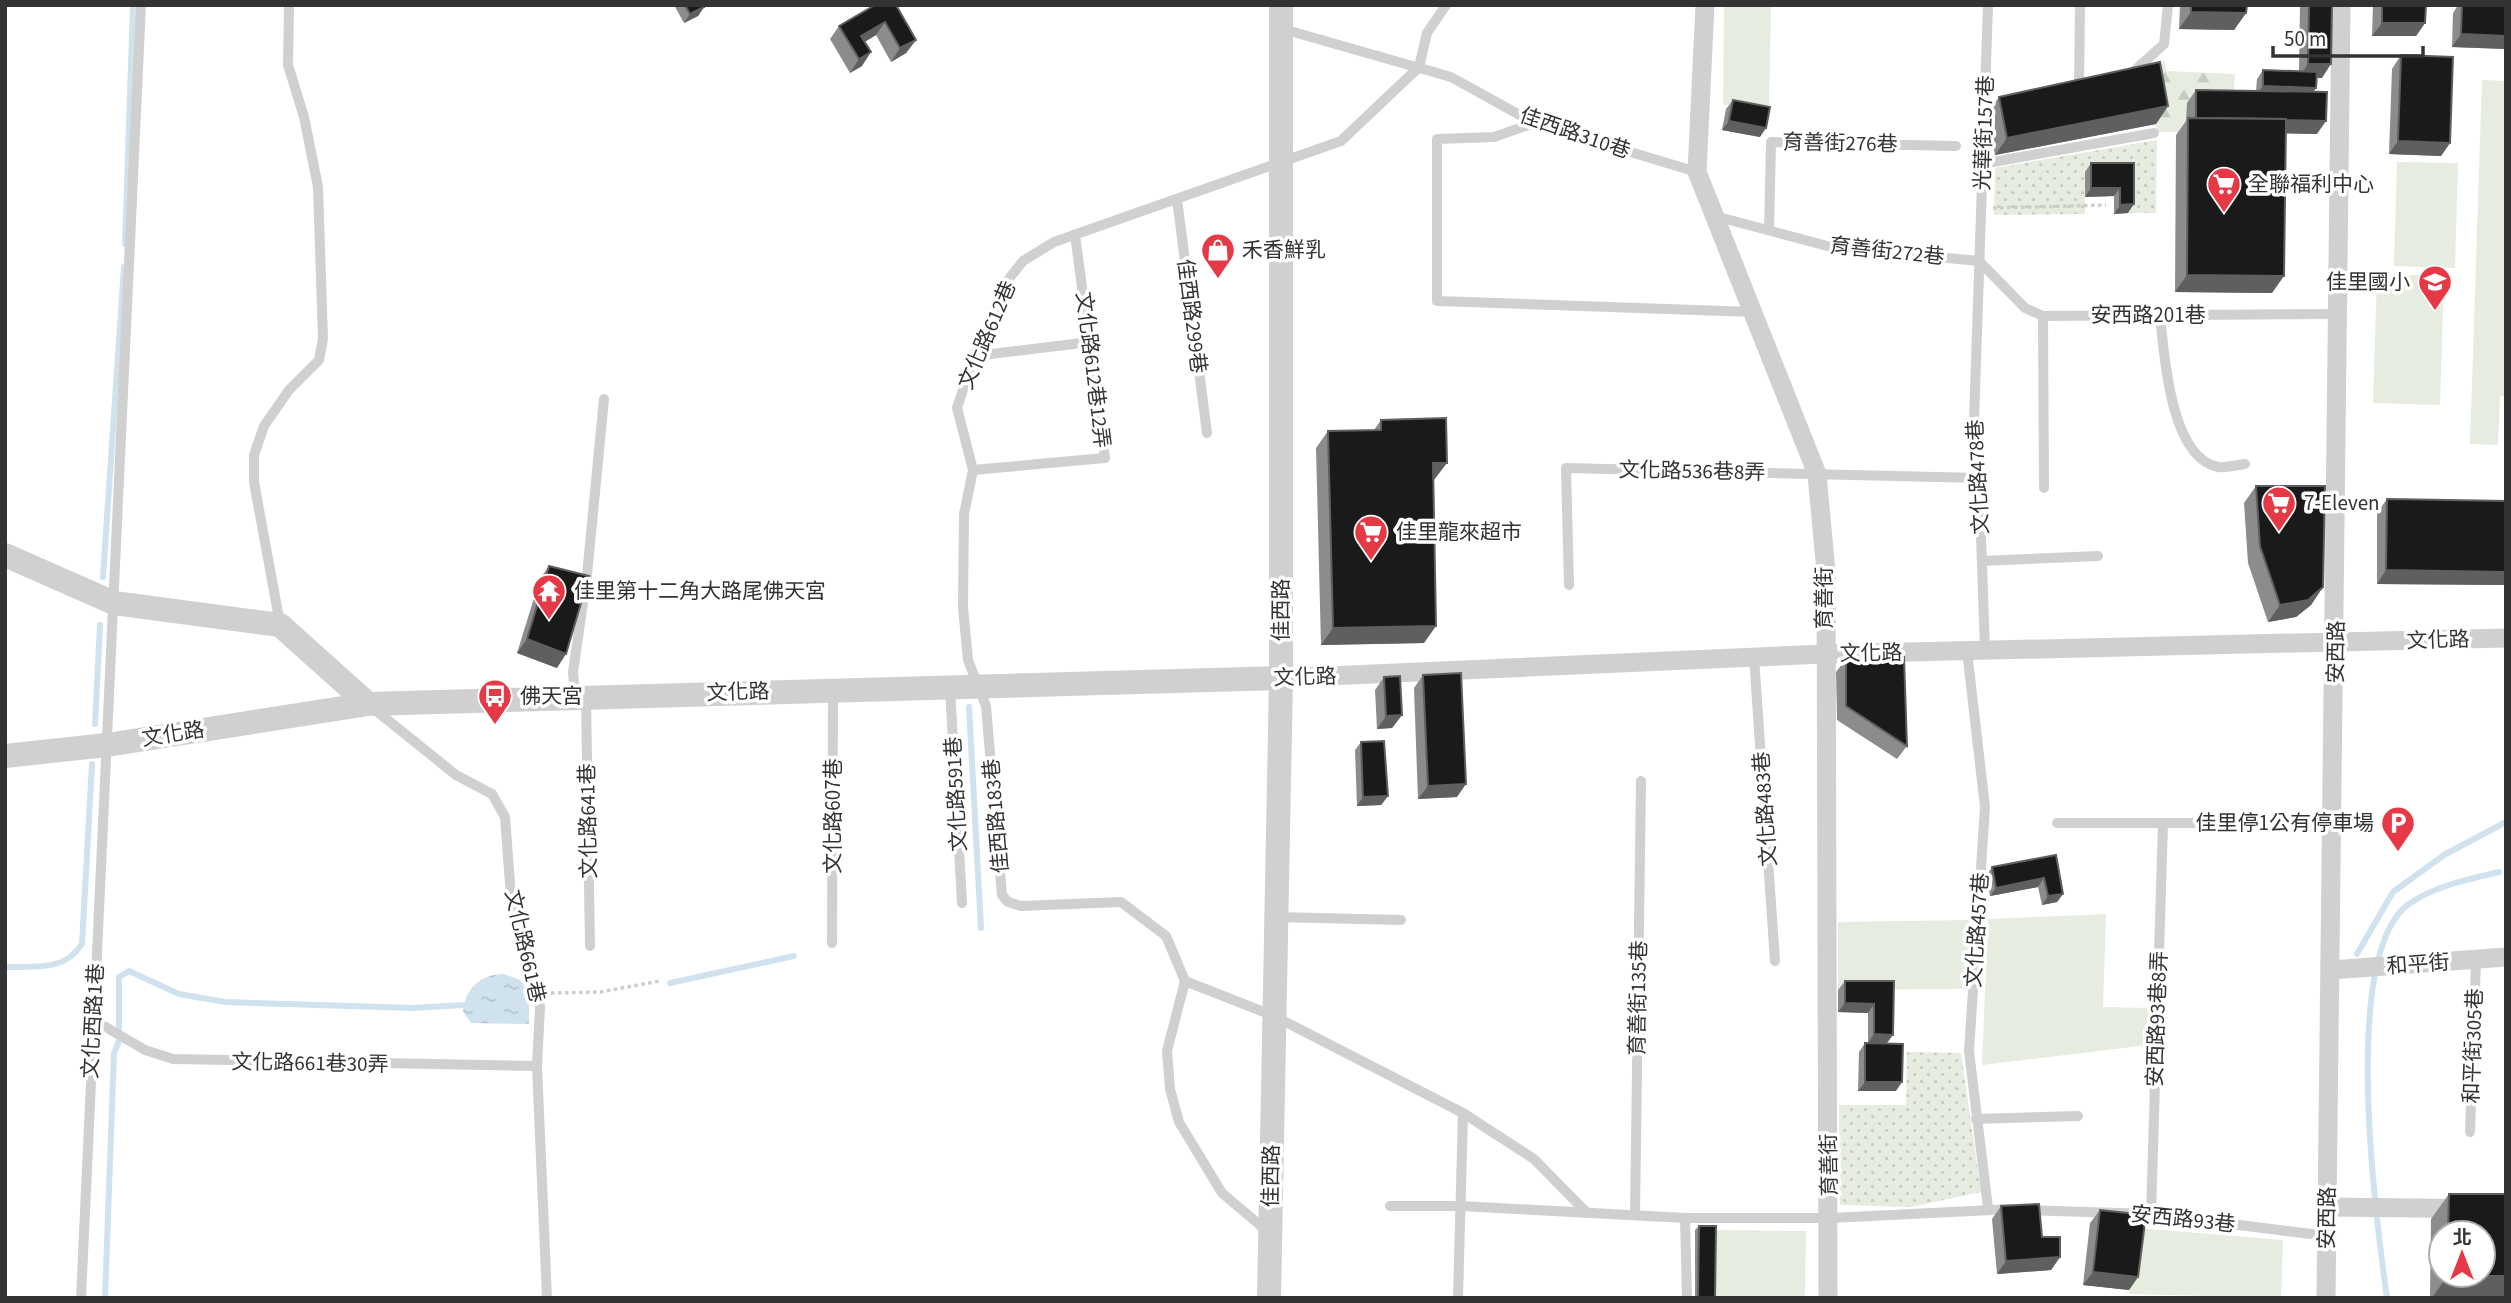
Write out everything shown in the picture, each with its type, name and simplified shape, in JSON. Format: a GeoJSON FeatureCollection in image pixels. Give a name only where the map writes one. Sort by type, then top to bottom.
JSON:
{"type":"FeatureCollection","features":[{"type":"Feature","properties":{"kind":"street","name":"育善街"},"geometry":{"type":"LineString","coordinates":[[1705,5],[1697,173],[1817,474],[1826,572],[1830,1218],[1828,1298]]}},
{"type":"Feature","properties":{"kind":"street","name":"安西路"},"geometry":{"type":"LineString","coordinates":[[2326,1298],[2334,823],[2341,5]]}},
{"type":"Feature","properties":{"kind":"street","name":"佳西路"},"geometry":{"type":"LineString","coordinates":[[1269,1298],[1281,678],[1282,17]]}},
{"type":"Feature","properties":{"kind":"street"},"geometry":{"type":"LineString","coordinates":[[5,555],[114,603],[280,625],[368,704]]}},
{"type":"Feature","properties":{"kind":"street","name":"文化路"},"geometry":{"type":"LineString","coordinates":[[5,756],[107,744],[368,704],[1281,678],[1825,654],[2506,638]]}},
{"type":"Feature","properties":{"kind":"street","name":"和平街"},"geometry":{"type":"LineString","coordinates":[[2330,970],[2506,957]]}},
{"type":"Feature","properties":{"kind":"street"},"geometry":{"type":"LineString","coordinates":[[2327,1207],[2506,1209]]}},
{"type":"Feature","properties":{"kind":"lane","name":"文化西路1巷"},"geometry":{"type":"LineString","coordinates":[[81,1298],[141,5]]}},
{"type":"Feature","properties":{"kind":"lane"},"geometry":{"type":"LineString","coordinates":[[280,625],[254,482],[254,455],[264,426],[289,390],[319,360],[323,339],[318,187],[304,117],[288,65],[289,5]]}},
{"type":"Feature","properties":{"kind":"lane"},"geometry":{"type":"LineString","coordinates":[[1283,162],[1340,141],[1419,67],[1427,33],[1446,5]]}},
{"type":"Feature","properties":{"kind":"lane","name":"光華街157巷"},"geometry":{"type":"LineString","coordinates":[[1979,261],[1989,5]]}},
{"type":"Feature","properties":{"kind":"lane"},"geometry":{"type":"LineString","coordinates":[[2079,90],[2080,5]]}},
{"type":"Feature","properties":{"kind":"lane"},"geometry":{"type":"LineString","coordinates":[[2127,73],[2139,69],[2164,44],[2168,5]]}},
{"type":"Feature","properties":{"kind":"lane","name":"佳西路310巷"},"geometry":{"type":"LineString","coordinates":[[1282,17],[1451,77],[1534,123],[1697,173]]}},
{"type":"Feature","properties":{"kind":"lane"},"geometry":{"type":"LineString","coordinates":[[2066,93],[2091,86]]}},
{"type":"Feature","properties":{"kind":"lane"},"geometry":{"type":"LineString","coordinates":[[1984,113],[1998,109]]}},
{"type":"Feature","properties":{"kind":"lane"},"geometry":{"type":"LineString","coordinates":[[1534,123],[1494,137],[1437,139],[1437,301],[1753,312]]}},
{"type":"Feature","properties":{"kind":"lane"},"geometry":{"type":"LineString","coordinates":[[1982,164],[2154,133]]}},
{"type":"Feature","properties":{"kind":"lane","name":"育善街276巷"},"geometry":{"type":"LineString","coordinates":[[1769,230],[1771,142],[1956,146]]}},
{"type":"Feature","properties":{"kind":"lane","name":"文化路612巷"},"geometry":{"type":"LineString","coordinates":[[976,685],[968,660],[961,568],[964,514],[973,470],[957,408],[974,356],[1004,285],[1023,261],[1054,242],[1283,162]]}},
{"type":"Feature","properties":{"kind":"lane","name":"佳西路299巷"},"geometry":{"type":"LineString","coordinates":[[1177,199],[1207,433]]}},
{"type":"Feature","properties":{"kind":"lane","name":"育善街272巷"},"geometry":{"type":"LineString","coordinates":[[1714,216],[1831,247],[1979,261]]}},
{"type":"Feature","properties":{"kind":"lane","name":"文化路612巷12弄"},"geometry":{"type":"LineString","coordinates":[[973,470],[1105,457],[1075,234]]}},
{"type":"Feature","properties":{"kind":"lane"},"geometry":{"type":"LineString","coordinates":[[1979,261],[2025,308],[2043,316],[2044,488]]}},
{"type":"Feature","properties":{"kind":"lane","name":"文化路478巷"},"geometry":{"type":"LineString","coordinates":[[1976,651],[1982,561],[1979,478],[1973,451],[1979,261]]}},
{"type":"Feature","properties":{"kind":"lane","name":"安西路201巷"},"geometry":{"type":"LineString","coordinates":[[2043,316],[2339,314]]}},
{"type":"Feature","properties":{"kind":"lane"},"geometry":{"type":"LineString","coordinates":[[2160,316],[2171,406],[2183,431],[2196,453],[2206,461],[2218,467],[2245,464]]}},
{"type":"Feature","properties":{"kind":"lane"},"geometry":{"type":"LineString","coordinates":[[974,356],[1090,342]]}},
{"type":"Feature","properties":{"kind":"lane","name":"文化路641巷"},"geometry":{"type":"LineString","coordinates":[[590,946],[580,696],[573,672],[587,575],[604,399]]}},
{"type":"Feature","properties":{"kind":"lane","name":"文化路536巷8弄"},"geometry":{"type":"LineString","coordinates":[[1569,585],[1566,468],[1979,478]]}},
{"type":"Feature","properties":{"kind":"lane"},"geometry":{"type":"LineString","coordinates":[[1982,561],[2098,556]]}},
{"type":"Feature","properties":{"kind":"lane","name":"文化路457巷"},"geometry":{"type":"LineString","coordinates":[[1976,651],[1985,807],[1969,1051],[1987,1208]]}},
{"type":"Feature","properties":{"kind":"lane","name":"文化路483巷"},"geometry":{"type":"LineString","coordinates":[[1754,657],[1775,961]]}},
{"type":"Feature","properties":{"kind":"lane","name":"佳西路183巷"},"geometry":{"type":"LineString","coordinates":[[976,685],[986,706],[1002,895],[1008,902],[1021,906],[1121,902],[1166,936],[1185,981]]}},
{"type":"Feature","properties":{"kind":"lane","name":"文化路591巷"},"geometry":{"type":"LineString","coordinates":[[950,686],[962,903]]}},
{"type":"Feature","properties":{"kind":"lane","name":"文化路607巷"},"geometry":{"type":"LineString","coordinates":[[832,943],[833,689]]}},
{"type":"Feature","properties":{"kind":"lane","name":"文化路661巷"},"geometry":{"type":"LineString","coordinates":[[368,704],[456,775],[492,794],[505,817],[512,910],[540,1007],[537,1066],[547,1298]]}},
{"type":"Feature","properties":{"kind":"lane","name":"育善街135巷"},"geometry":{"type":"LineString","coordinates":[[1635,1215],[1641,781]]}},
{"type":"Feature","properties":{"kind":"lane"},"geometry":{"type":"LineString","coordinates":[[2057,823],[2334,823]]}},
{"type":"Feature","properties":{"kind":"lane","name":"安西路93巷8弄"},"geometry":{"type":"LineString","coordinates":[[2151,1214],[2163,823]]}},
{"type":"Feature","properties":{"kind":"lane"},"geometry":{"type":"LineString","coordinates":[[1276,917],[1401,920]]}},
{"type":"Feature","properties":{"kind":"lane","name":"和平街305巷"},"geometry":{"type":"LineString","coordinates":[[2470,1132],[2476,961]]}},
{"type":"Feature","properties":{"kind":"lane"},"geometry":{"type":"LineString","coordinates":[[1270,1234],[1222,1193],[1179,1122],[1170,1089],[1167,1051],[1185,981],[1274,1016],[1463,1114],[1534,1159],[1587,1213]]}},
{"type":"Feature","properties":{"kind":"lane","name":"文化路661巷30弄"},"geometry":{"type":"LineString","coordinates":[[93,1019],[145,1050],[173,1059],[213,1062],[537,1066]]}},
{"type":"Feature","properties":{"kind":"lane"},"geometry":{"type":"LineString","coordinates":[[1458,1298],[1463,1114]]}},
{"type":"Feature","properties":{"kind":"lane"},"geometry":{"type":"LineString","coordinates":[[1976,1119],[2078,1116]]}},
{"type":"Feature","properties":{"kind":"lane"},"geometry":{"type":"LineString","coordinates":[[1390,1206],[1461,1206],[1685,1218],[1830,1218]]}},
{"type":"Feature","properties":{"kind":"lane","name":"安西路93巷"},"geometry":{"type":"LineString","coordinates":[[1830,1218],[1987,1208],[2151,1214],[2327,1236]]}},
{"type":"Feature","properties":{"kind":"lane"},"geometry":{"type":"LineString","coordinates":[[1685,1218],[1687,1298]]}},
{"type":"Feature","properties":{"kind":"path"},"geometry":{"type":"LineString","coordinates":[[1981,209],[2106,205]]}},
{"type":"Feature","properties":{"kind":"path"},"geometry":{"type":"LineString","coordinates":[[537,993],[600,992],[660,981]]}},
{"type":"Feature","properties":{"kind":"green space"},"geometry":{"type":"Polygon","coordinates":[[[1724,5],[1771,5],[1769,106],[1723,105],[1724,5]]]}},
{"type":"Feature","properties":{"kind":"green space"},"geometry":{"type":"Polygon","coordinates":[[[2165,60],[2166,71],[2235,74],[2233,104],[2186,132],[2157,132],[2148,80],[2165,60]]]}},
{"type":"Feature","properties":{"kind":"green space"},"geometry":{"type":"Polygon","coordinates":[[[2482,80],[2506,81],[2506,398],[2500,395],[2498,445],[2470,444],[2482,80]]]}},
{"type":"Feature","properties":{"kind":"green space"},"geometry":{"type":"Polygon","coordinates":[[[2157,140],[2156,213],[2128,213],[2127,172],[2085,172],[2085,214],[1994,215],[1995,168],[2157,140]]]}},
{"type":"Feature","properties":{"kind":"green space"},"geometry":{"type":"Polygon","coordinates":[[[2397,162],[2458,163],[2455,268],[2394,266],[2397,162]]]}},
{"type":"Feature","properties":{"kind":"green space"},"geometry":{"type":"Polygon","coordinates":[[[2377,274],[2444,276],[2440,405],[2373,403],[2377,274]]]}},
{"type":"Feature","properties":{"kind":"green space"},"geometry":{"type":"Polygon","coordinates":[[[2106,914],[2103,1007],[2150,1008],[2148,1045],[1982,1065],[1988,919],[2106,914]]]}},
{"type":"Feature","properties":{"kind":"green space"},"geometry":{"type":"Polygon","coordinates":[[[1970,920],[1965,989],[1838,990],[1838,922],[1970,920]]]}},
{"type":"Feature","properties":{"kind":"green space"},"geometry":{"type":"Polygon","coordinates":[[[1907,1052],[1961,1053],[1981,1192],[1911,1207],[1840,1205],[1839,1105],[1906,1105],[1907,1052]]]}},
{"type":"Feature","properties":{"kind":"green space"},"geometry":{"type":"Polygon","coordinates":[[[2137,1228],[2283,1240],[2281,1298],[2129,1294],[2137,1228]]]}},
{"type":"Feature","properties":{"kind":"green space"},"geometry":{"type":"Polygon","coordinates":[[[1713,1230],[1806,1231],[1805,1298],[1712,1298],[1713,1230]]]}},
{"type":"Feature","properties":{"kind":"water"},"geometry":{"type":"Polygon","coordinates":[[[504,974],[520,980],[529,991],[529,1024],[471,1023],[463,1012],[467,996],[475,984],[488,977],[504,974]]]}},
{"type":"Feature","properties":{"kind":"building"},"geometry":{"type":"Polygon","coordinates":[[[685,5],[703,5],[704,7],[690,14],[685,5]]]}},
{"type":"Feature","properties":{"kind":"building"},"geometry":{"type":"Polygon","coordinates":[[[875,5],[896,5],[916,40],[900,48],[885,22],[861,36],[871,52],[859,59],[839,26],[875,5]]]}},
{"type":"Feature","properties":{"kind":"building"},"geometry":{"type":"Polygon","coordinates":[[[2191,5],[2247,5],[2246,13],[2191,12],[2191,5]]]}},
{"type":"Feature","properties":{"kind":"building"},"geometry":{"type":"Polygon","coordinates":[[[2309,5],[2332,5],[2331,64],[2308,64],[2309,5]]]}},
{"type":"Feature","properties":{"kind":"building"},"geometry":{"type":"Polygon","coordinates":[[[2382,5],[2426,5],[2425,23],[2382,23],[2382,5]]]}},
{"type":"Feature","properties":{"kind":"building"},"geometry":{"type":"Polygon","coordinates":[[[2462,5],[2506,5],[2506,36],[2461,34],[2462,5]]]}},
{"type":"Feature","properties":{"kind":"building"},"geometry":{"type":"Polygon","coordinates":[[[2401,55],[2453,57],[2450,143],[2398,141],[2401,55]]]}},
{"type":"Feature","properties":{"kind":"building"},"geometry":{"type":"Polygon","coordinates":[[[2160,62],[2168,106],[2007,138],[1999,97],[2160,62]]]}},
{"type":"Feature","properties":{"kind":"building"},"geometry":{"type":"Polygon","coordinates":[[[2263,70],[2317,72],[2316,88],[2263,86],[2263,70]]]}},
{"type":"Feature","properties":{"kind":"building"},"geometry":{"type":"Polygon","coordinates":[[[2196,90],[2327,92],[2326,121],[2196,118],[2196,90]]]}},
{"type":"Feature","properties":{"kind":"building"},"geometry":{"type":"Polygon","coordinates":[[[1733,100],[1770,107],[1766,128],[1729,121],[1733,100]]]}},
{"type":"Feature","properties":{"kind":"building","name":"全聯福利中心"},"geometry":{"type":"Polygon","coordinates":[[[2188,118],[2286,119],[2284,276],[2187,275],[2188,118]]]}},
{"type":"Feature","properties":{"kind":"building"},"geometry":{"type":"Polygon","coordinates":[[[2091,163],[2134,163],[2134,204],[2120,205],[2120,188],[2091,188],[2091,163]]]}},
{"type":"Feature","properties":{"kind":"building","name":"佳里龍來超市"},"geometry":{"type":"Polygon","coordinates":[[[1446,418],[1447,463],[1433,463],[1436,626],[1333,628],[1328,431],[1381,430],[1381,420],[1446,418]]]}},
{"type":"Feature","properties":{"kind":"building","name":"7-Eleven"},"geometry":{"type":"Polygon","coordinates":[[[2256,486],[2325,486],[2323,587],[2308,600],[2280,605],[2260,546],[2256,486]]]}},
{"type":"Feature","properties":{"kind":"building"},"geometry":{"type":"Polygon","coordinates":[[[2387,499],[2506,501],[2506,572],[2386,570],[2387,499]]]}},
{"type":"Feature","properties":{"kind":"building","name":"佳里第十二角大路尾佛天宮"},"geometry":{"type":"Polygon","coordinates":[[[549,566],[589,576],[566,654],[527,639],[549,566]]]}},
{"type":"Feature","properties":{"kind":"building"},"geometry":{"type":"Polygon","coordinates":[[[1904,657],[1907,746],[1846,706],[1846,659],[1904,657]]]}},
{"type":"Feature","properties":{"kind":"building"},"geometry":{"type":"Polygon","coordinates":[[[1461,673],[1466,784],[1428,786],[1423,675],[1461,673]]]}},
{"type":"Feature","properties":{"kind":"building"},"geometry":{"type":"Polygon","coordinates":[[[1400,676],[1402,715],[1386,716],[1384,677],[1400,676]]]}},
{"type":"Feature","properties":{"kind":"building"},"geometry":{"type":"Polygon","coordinates":[[[1384,741],[1388,796],[1363,797],[1361,742],[1384,741]]]}},
{"type":"Feature","properties":{"kind":"building"},"geometry":{"type":"Polygon","coordinates":[[[2056,855],[2063,894],[2048,896],[2044,878],[1996,888],[1992,867],[2056,855]]]}},
{"type":"Feature","properties":{"kind":"building"},"geometry":{"type":"Polygon","coordinates":[[[1845,981],[1894,981],[1893,1035],[1874,1034],[1874,1004],[1845,1003],[1845,981]]]}},
{"type":"Feature","properties":{"kind":"building"},"geometry":{"type":"Polygon","coordinates":[[[1865,1043],[1903,1044],[1902,1082],[1865,1082],[1865,1043]]]}},
{"type":"Feature","properties":{"kind":"building"},"geometry":{"type":"Polygon","coordinates":[[[2449,1194],[2506,1194],[2506,1276],[2497,1276],[2497,1219],[2448,1219],[2449,1194]]]}},
{"type":"Feature","properties":{"kind":"building"},"geometry":{"type":"Polygon","coordinates":[[[2039,1204],[2042,1237],[2060,1237],[2060,1257],[2006,1261],[2001,1206],[2039,1204]]]}},
{"type":"Feature","properties":{"kind":"building"},"geometry":{"type":"Polygon","coordinates":[[[2100,1210],[2146,1215],[2138,1277],[2093,1272],[2100,1210]]]}},
{"type":"Feature","properties":{"kind":"building"},"geometry":{"type":"Polygon","coordinates":[[[1699,1226],[1716,1226],[1715,1298],[1698,1298],[1699,1226]]]}},
{"type":"Feature","properties":{"kind":"waterway"},"geometry":{"type":"LineString","coordinates":[[125,244],[133,5]]}},
{"type":"Feature","properties":{"kind":"waterway"},"geometry":{"type":"LineString","coordinates":[[103,577],[124,267]]}},
{"type":"Feature","properties":{"kind":"waterway"},"geometry":{"type":"LineString","coordinates":[[95,724],[100,625]]}},
{"type":"Feature","properties":{"kind":"waterway"},"geometry":{"type":"LineString","coordinates":[[969,707],[981,928]]}},
{"type":"Feature","properties":{"kind":"waterway"},"geometry":{"type":"LineString","coordinates":[[5,967],[48,966],[67,959],[82,944],[92,764]]}},
{"type":"Feature","properties":{"kind":"waterway"},"geometry":{"type":"LineString","coordinates":[[2357,954],[2393,892],[2444,855],[2506,822]]}},
{"type":"Feature","properties":{"kind":"waterway"},"geometry":{"type":"LineString","coordinates":[[2387,1298],[2376,1210],[2368,1090],[2369,1030],[2375,975],[2388,932],[2409,904],[2441,888],[2499,872]]}},
{"type":"Feature","properties":{"kind":"waterway"},"geometry":{"type":"LineString","coordinates":[[670,983],[794,956]]}},
{"type":"Feature","properties":{"kind":"waterway"},"geometry":{"type":"LineString","coordinates":[[105,1298],[114,1053],[119,1041],[119,977],[129,971],[179,994],[225,1002],[413,1008],[464,1005]]}},
{"type":"Feature","properties":{"kind":"place","name":"全聯福利中心"},"geometry":{"type":"Point","coordinates":[2224,214]}},
{"type":"Feature","properties":{"kind":"place","name":"禾香鮮乳"},"geometry":{"type":"Point","coordinates":[1218,280]}},
{"type":"Feature","properties":{"kind":"place","name":"佳里國小"},"geometry":{"type":"Point","coordinates":[2435,312]}},
{"type":"Feature","properties":{"kind":"place","name":"7-Eleven"},"geometry":{"type":"Point","coordinates":[2279,533]}},
{"type":"Feature","properties":{"kind":"place","name":"佳里龍來超市"},"geometry":{"type":"Point","coordinates":[1371,562]}},
{"type":"Feature","properties":{"kind":"place","name":"佳里第十二角大路尾佛天宮"},"geometry":{"type":"Point","coordinates":[549,621]}},
{"type":"Feature","properties":{"kind":"place","name":"佛天宮"},"geometry":{"type":"Point","coordinates":[495,726]}},
{"type":"Feature","properties":{"kind":"place","name":"佳里停1公有停車場"},"geometry":{"type":"Point","coordinates":[2398,853]}}]}
